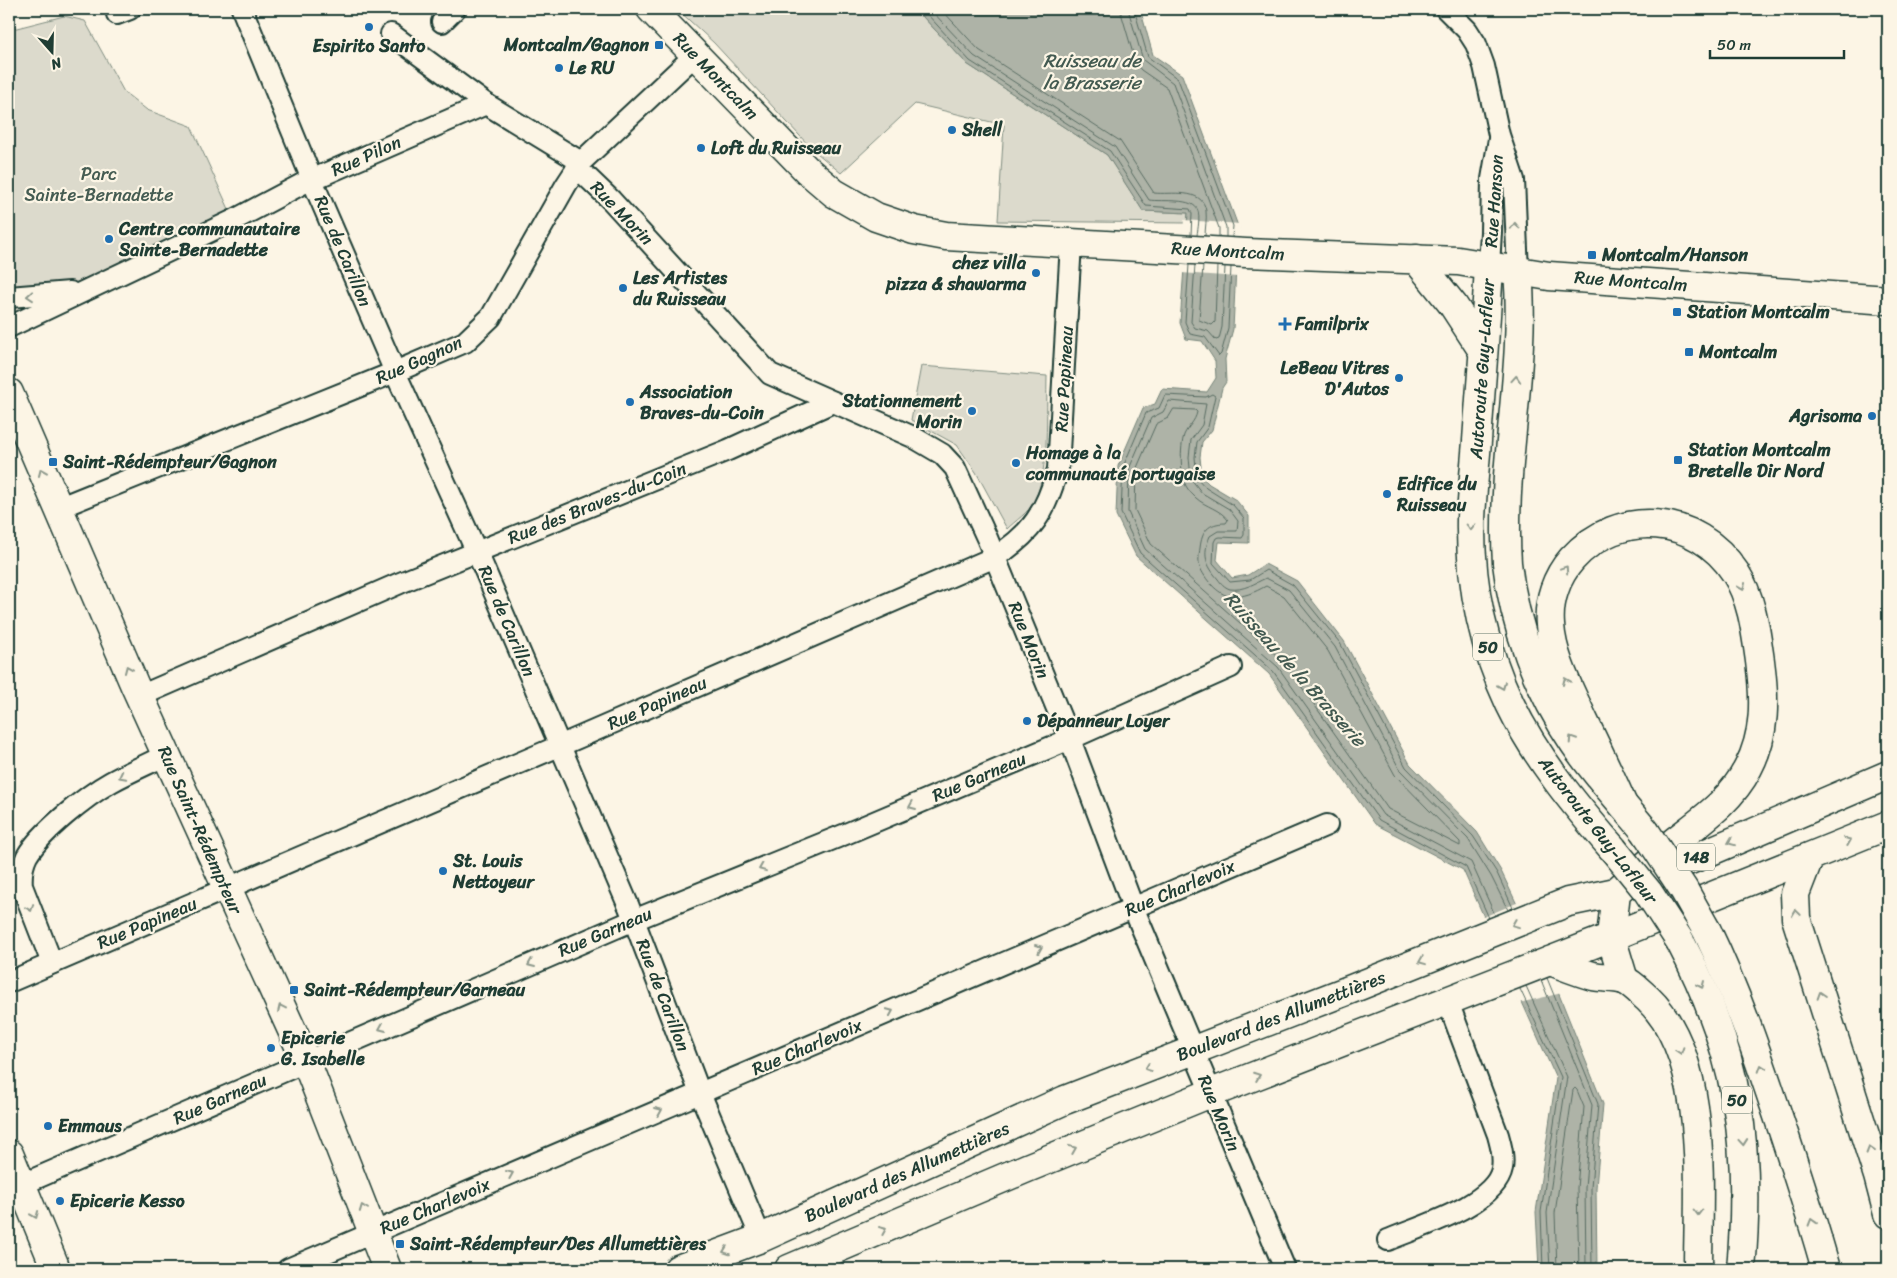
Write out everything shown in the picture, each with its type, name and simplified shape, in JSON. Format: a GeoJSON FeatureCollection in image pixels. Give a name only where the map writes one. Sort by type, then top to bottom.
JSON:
{"type":"FeatureCollection","features":[{"type":"Feature","properties":{"kind":"main road","name":"Rue Montcalm"},"geometry":{"type":"LineString","coordinates":[[651,9],[807,170],[834,193],[876,217],[914,230],[946,236],[1246,253],[1458,261],[1549,276],[1888,300]]}},
{"type":"Feature","properties":{"kind":"main road"},"geometry":{"type":"LineString","coordinates":[[1416,260],[1453,306],[1483,351]]}},
{"type":"Feature","properties":{"kind":"main road","name":"Autoroute Guy-Lafleur"},"geometry":{"type":"LineString","coordinates":[[1489,266],[1471,528],[1474,573],[1486,640],[1507,697],[1533,747],[1560,785],[1648,892],[1680,941],[1711,1008],[1737,1096],[1743,1141],[1746,1188],[1740,1269]]}},
{"type":"Feature","properties":{"kind":"main road","name":"Autoroute Guy-Lafleur"},"geometry":{"type":"LineString","coordinates":[[1518,272],[1520,316],[1506,524],[1507,562],[1514,604],[1529,655],[1553,708],[1584,758],[1645,831],[1674,873],[1707,931],[1732,985],[1761,1064],[1826,1269]]}},
{"type":"Feature","properties":{"kind":"main road","name":"Rue Saint-Rédempteur"},"geometry":{"type":"LineString","coordinates":[[12,410],[58,508],[226,889],[306,1061],[386,1269]]}},
{"type":"Feature","properties":{"kind":"main road"},"geometry":{"type":"LineString","coordinates":[[1623,805],[1573,698],[1557,658],[1550,625],[1551,603],[1562,572],[1577,554],[1595,539],[1627,527],[1661,524],[1683,530],[1706,541],[1721,555],[1740,581],[1749,605],[1758,651],[1764,697],[1763,725],[1759,744],[1749,768],[1728,797],[1709,816],[1673,842],[1616,892],[1611,937],[1624,980]]}},
{"type":"Feature","properties":{"kind":"main road","name":"Boulevard des Allumettières"},"geometry":{"type":"LineString","coordinates":[[678,1269],[761,1238],[1065,1100],[1568,902],[1616,892],[1888,776]]}},
{"type":"Feature","properties":{"kind":"main road"},"geometry":{"type":"LineString","coordinates":[[789,1269],[1027,1168],[1211,1093],[1501,980],[1562,961],[1611,937],[1888,825]]}},
{"type":"Feature","properties":{"kind":"main road"},"geometry":{"type":"LineString","coordinates":[[1809,858],[1795,894],[1796,918],[1876,1168],[1888,1214]]}},
{"type":"Feature","properties":{"kind":"main road"},"geometry":{"type":"LineString","coordinates":[[1562,961],[1593,976],[1624,980],[1645,996],[1662,1015],[1673,1032],[1685,1066],[1693,1105],[1698,1161],[1698,1269]]}},
{"type":"Feature","properties":{"kind":"main road"},"geometry":{"type":"LineString","coordinates":[[9,1154],[15,1187],[56,1269]]}},
{"type":"Feature","properties":{"kind":"street","name":"Rue de Carillon"},"geometry":{"type":"LineString","coordinates":[[242,9],[312,180],[395,372],[477,553],[634,920],[700,1093],[761,1238]]}},
{"type":"Feature","properties":{"kind":"street","name":"Rue Hanson"},"geometry":{"type":"LineString","coordinates":[[1446,9],[1462,24],[1476,44],[1487,78],[1499,135],[1514,180],[1518,272]]}},
{"type":"Feature","properties":{"kind":"street","name":"Rue Morin"},"geometry":{"type":"LineString","coordinates":[[391,34],[486,104],[579,165],[587,177],[611,200],[770,374],[913,437],[935,449],[948,460],[961,478],[995,556],[1070,740],[1133,907],[1285,1269]]}},
{"type":"Feature","properties":{"kind":"street","name":"Rue Gagnon"},"geometry":{"type":"LineString","coordinates":[[58,508],[465,342],[491,317],[579,165],[695,55]]}},
{"type":"Feature","properties":{"kind":"street","name":"Rue Pilon"},"geometry":{"type":"LineString","coordinates":[[9,327],[234,220],[312,180],[486,104]]}},
{"type":"Feature","properties":{"kind":"street","name":"Rue Hanson"},"geometry":{"type":"LineString","coordinates":[[1489,266],[1492,232],[1492,179],[1499,135]]}},
{"type":"Feature","properties":{"kind":"street","name":"Rue Papineau"},"geometry":{"type":"LineString","coordinates":[[9,982],[560,746],[995,556],[1020,539],[1036,521],[1049,496],[1058,469],[1071,243]]}},
{"type":"Feature","properties":{"kind":"street","name":"Rue Pilon"},"geometry":{"type":"LineString","coordinates":[[9,297],[86,289]]}},
{"type":"Feature","properties":{"kind":"street","name":"Rue des Braves-du-Coin"},"geometry":{"type":"LineString","coordinates":[[140,696],[400,583],[728,450],[833,402]]}},
{"type":"Feature","properties":{"kind":"street","name":"Rue Garneau"},"geometry":{"type":"LineString","coordinates":[[15,1187],[634,920],[1070,740],[1231,667]]}},
{"type":"Feature","properties":{"kind":"street"},"geometry":{"type":"LineString","coordinates":[[52,963],[22,886],[21,876],[28,856],[54,827],[92,794],[166,755]]}},
{"type":"Feature","properties":{"kind":"street","name":"Rue Charlevoix"},"geometry":{"type":"LineString","coordinates":[[288,1269],[1327,825]]}},
{"type":"Feature","properties":{"kind":"street"},"geometry":{"type":"LineString","coordinates":[[1388,1240],[1472,1204],[1490,1189],[1502,1170],[1502,1147],[1448,1002]]}},
{"type":"Feature","properties":{"kind":"green space"},"geometry":{"type":"Polygon","coordinates":[[[677,9],[905,9],[923,17],[967,64],[1107,155],[1143,211],[1188,213],[1187,223],[998,221],[1004,125],[915,104],[841,173],[811,148],[714,43],[677,9]]]}},
{"type":"Feature","properties":{"kind":"green space","name":"Parc Sainte-Bernadette"},"geometry":{"type":"Polygon","coordinates":[[[64,16],[85,21],[124,92],[147,110],[191,126],[234,220],[87,289],[9,297],[9,30],[64,16]]]}},
{"type":"Feature","properties":{"kind":"green space"},"geometry":{"type":"Polygon","coordinates":[[[921,366],[1047,376],[1045,457],[1039,489],[1032,506],[1007,529],[976,472],[957,445],[911,420],[921,366]]]}},
{"type":"Feature","properties":{"kind":"water","name":"Ruisseau de la Brasserie"},"geometry":{"type":"Polygon","coordinates":[[[905,9],[1137,9],[1141,12],[1153,55],[1182,75],[1238,226],[1233,329],[1225,359],[1226,382],[1222,388],[1212,430],[1202,442],[1200,457],[1202,477],[1209,484],[1236,500],[1249,516],[1249,543],[1219,542],[1217,560],[1232,578],[1248,575],[1265,564],[1297,581],[1344,641],[1410,764],[1477,832],[1501,871],[1554,982],[1603,1104],[1596,1188],[1597,1269],[1539,1269],[1536,1212],[1556,1078],[1463,870],[1375,824],[1269,674],[1136,556],[1116,515],[1118,466],[1143,408],[1155,404],[1162,389],[1207,392],[1216,378],[1215,361],[1202,341],[1186,339],[1180,323],[1188,213],[1143,211],[1107,155],[967,64],[923,17],[905,9]]]}},
{"type":"Feature","properties":{"kind":"pier"},"geometry":{"type":"Polygon","coordinates":[[[1184,220],[1240,224],[1238,277],[1181,273],[1184,220]]]}},
{"type":"Feature","properties":{"kind":"pier"},"geometry":{"type":"Polygon","coordinates":[[[1519,902],[1562,993],[1519,1003],[1481,918],[1519,902]]]}},
{"type":"Feature","properties":{"kind":"place","name":"Espirito Santo"},"geometry":{"type":"Point","coordinates":[369,27]}},
{"type":"Feature","properties":{"kind":"place","name":"Montcalm/Gagnon"},"geometry":{"type":"Point","coordinates":[659,45]}},
{"type":"Feature","properties":{"kind":"place","name":"Le RU"},"geometry":{"type":"Point","coordinates":[559,68]}},
{"type":"Feature","properties":{"kind":"place","name":"Shell"},"geometry":{"type":"Point","coordinates":[952,130]}},
{"type":"Feature","properties":{"kind":"place","name":"Loft du Ruisseau"},"geometry":{"type":"Point","coordinates":[701,148]}},
{"type":"Feature","properties":{"kind":"place","name":"Centre communautaire Sainte-Bernadette"},"geometry":{"type":"Point","coordinates":[109,239]}},
{"type":"Feature","properties":{"kind":"place","name":"Montcalm/Hanson"},"geometry":{"type":"Point","coordinates":[1592,255]}},
{"type":"Feature","properties":{"kind":"place","name":"chez villa pizza & shawarma"},"geometry":{"type":"Point","coordinates":[1036,273]}},
{"type":"Feature","properties":{"kind":"place","name":"Les Artistes du Ruisseau"},"geometry":{"type":"Point","coordinates":[623,288]}},
{"type":"Feature","properties":{"kind":"place","name":"Station Montcalm"},"geometry":{"type":"Point","coordinates":[1677,312]}},
{"type":"Feature","properties":{"kind":"place","name":"Familprix"},"geometry":{"type":"Point","coordinates":[1285,324]}},
{"type":"Feature","properties":{"kind":"place","name":"Montcalm"},"geometry":{"type":"Point","coordinates":[1689,352]}},
{"type":"Feature","properties":{"kind":"place","name":"LeBeau Vitres D'Autos"},"geometry":{"type":"Point","coordinates":[1399,378]}},
{"type":"Feature","properties":{"kind":"place","name":"Association Braves-du-Coin"},"geometry":{"type":"Point","coordinates":[630,402]}},
{"type":"Feature","properties":{"kind":"place","name":"Stationnement Morin"},"geometry":{"type":"Point","coordinates":[972,411]}},
{"type":"Feature","properties":{"kind":"place","name":"Agrisoma"},"geometry":{"type":"Point","coordinates":[1872,416]}},
{"type":"Feature","properties":{"kind":"place","name":"Station Montcalm Bretelle Dir Nord"},"geometry":{"type":"Point","coordinates":[1678,460]}},
{"type":"Feature","properties":{"kind":"place","name":"Saint-Rédempteur/Gagnon"},"geometry":{"type":"Point","coordinates":[53,462]}},
{"type":"Feature","properties":{"kind":"place","name":"Homage à la communauté portugaise"},"geometry":{"type":"Point","coordinates":[1016,463]}},
{"type":"Feature","properties":{"kind":"place","name":"Edifice du Ruisseau"},"geometry":{"type":"Point","coordinates":[1387,494]}},
{"type":"Feature","properties":{"kind":"place","name":"Dépanneur Loyer"},"geometry":{"type":"Point","coordinates":[1027,721]}},
{"type":"Feature","properties":{"kind":"place","name":"St. Louis Nettoyeur"},"geometry":{"type":"Point","coordinates":[443,871]}},
{"type":"Feature","properties":{"kind":"place","name":"Saint-Rédempteur/Garneau"},"geometry":{"type":"Point","coordinates":[294,990]}},
{"type":"Feature","properties":{"kind":"place","name":"Epicerie G. Isabelle"},"geometry":{"type":"Point","coordinates":[271,1048]}},
{"type":"Feature","properties":{"kind":"place","name":"Emmaus"},"geometry":{"type":"Point","coordinates":[48,1126]}},
{"type":"Feature","properties":{"kind":"place","name":"Epicerie Kesso"},"geometry":{"type":"Point","coordinates":[60,1201]}},
{"type":"Feature","properties":{"kind":"place","name":"Saint-Rédempteur/Des Allumettières"},"geometry":{"type":"Point","coordinates":[400,1244]}}]}
